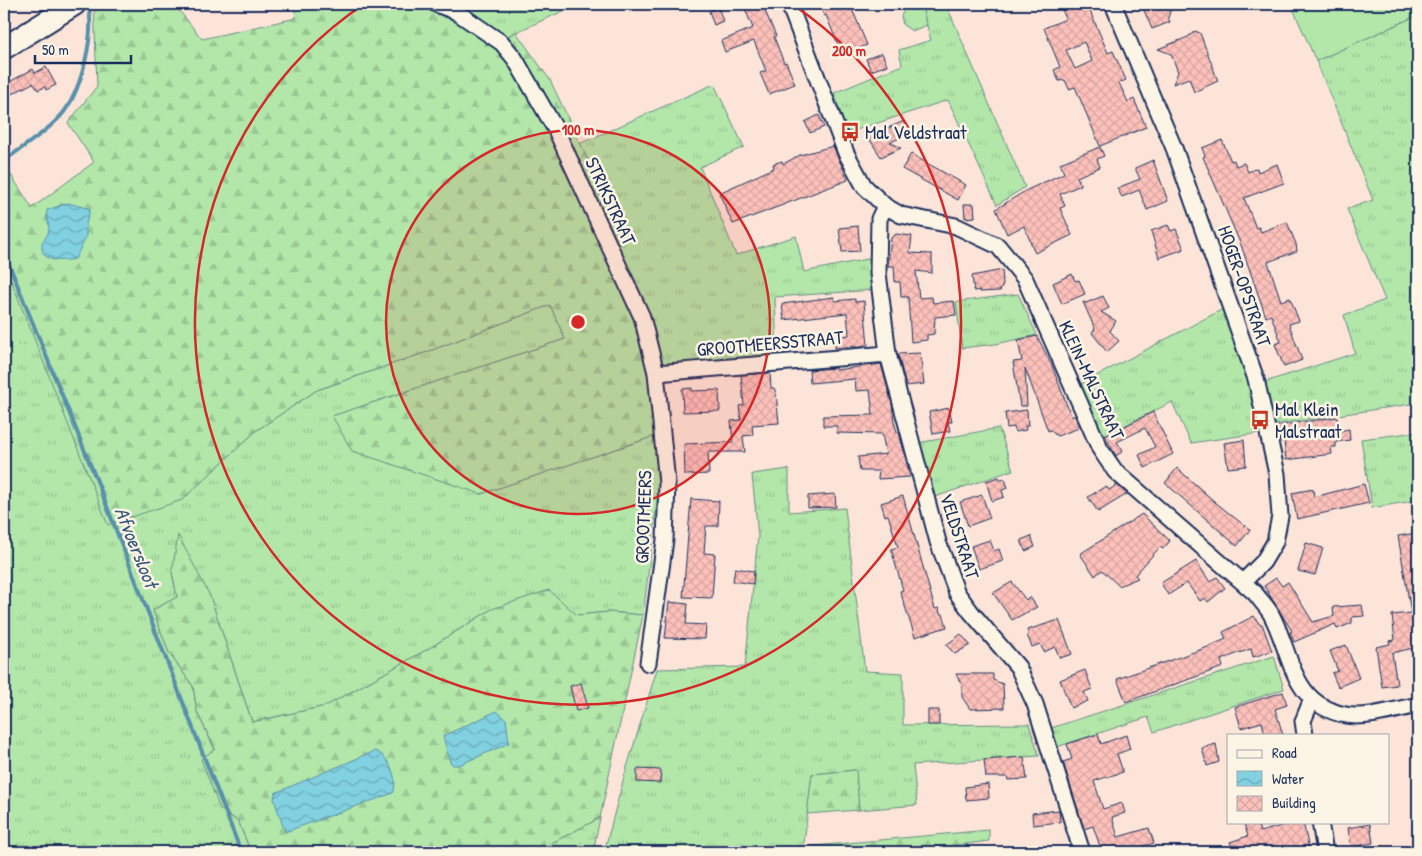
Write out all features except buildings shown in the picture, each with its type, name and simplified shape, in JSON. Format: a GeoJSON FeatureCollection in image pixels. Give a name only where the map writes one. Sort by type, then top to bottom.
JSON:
{"type":"FeatureCollection","features":[{"type":"Feature","properties":{"kind":"main road"},"geometry":{"type":"LineString","coordinates":[[4,48],[75,4]]}},
{"type":"Feature","properties":{"kind":"street","name":"STRIKSTRAAT"},"geometry":{"type":"LineString","coordinates":[[436,4],[455,10],[502,43],[515,59],[556,130],[642,317],[656,373]]}},
{"type":"Feature","properties":{"kind":"street","name":"KLEIN-MALSTRAAT"},"geometry":{"type":"LineString","coordinates":[[789,4],[855,171],[864,186],[885,206],[901,215],[956,226],[998,246],[1025,279],[1100,449],[1115,471],[1255,593],[1271,614],[1298,684],[1312,699],[1348,716],[1418,705]]}},
{"type":"Feature","properties":{"kind":"street","name":"HOGER-OPSTRAAT"},"geometry":{"type":"LineString","coordinates":[[1113,4],[1174,148],[1256,379],[1277,474],[1280,516],[1274,542],[1263,562],[1243,582]]}},
{"type":"Feature","properties":{"kind":"street","name":"VELDSTRAAT"},"geometry":{"type":"LineString","coordinates":[[885,206],[879,219],[878,273],[888,354],[938,542],[958,593],[971,612],[1018,667],[1035,704],[1082,852]]}},
{"type":"Feature","properties":{"kind":"street","name":"GROOTMEERSSTRAAT"},"geometry":{"type":"LineString","coordinates":[[656,373],[888,354]]}},
{"type":"Feature","properties":{"kind":"street","name":"GROOTMEERS"},"geometry":{"type":"LineString","coordinates":[[648,663],[665,540],[667,483],[656,373]]}},
{"type":"Feature","properties":{"kind":"street"},"geometry":{"type":"LineString","coordinates":[[1305,734],[1303,721],[1312,699]]}},
{"type":"Feature","properties":{"kind":"street"},"geometry":{"type":"LineString","coordinates":[[1320,824],[1325,852]]}},
{"type":"Feature","properties":{"kind":"green space"},"geometry":{"type":"Polygon","coordinates":[[[94,4],[174,4],[202,39],[296,18],[294,4],[425,4],[445,10],[500,49],[519,76],[596,227],[639,322],[651,378],[655,436],[481,494],[352,451],[332,416],[565,339],[550,305],[424,353],[317,390],[257,430],[182,500],[108,525],[11,280],[4,276],[4,164],[32,208],[94,162],[68,123],[97,86],[94,4]]]}},
{"type":"Feature","properties":{"kind":"green space"},"geometry":{"type":"Polygon","coordinates":[[[457,4],[579,4],[503,38],[457,4]]]}},
{"type":"Feature","properties":{"kind":"green space"},"geometry":{"type":"Polygon","coordinates":[[[907,4],[924,4],[921,5],[927,25],[912,31],[903,25],[901,16],[907,4]]]}},
{"type":"Feature","properties":{"kind":"green space"},"geometry":{"type":"Polygon","coordinates":[[[946,4],[1025,187],[997,205],[948,100],[847,133],[834,93],[902,65],[899,50],[931,40],[921,5],[946,4]]]}},
{"type":"Feature","properties":{"kind":"green space"},"geometry":{"type":"Polygon","coordinates":[[[1291,4],[1418,4],[1418,15],[1316,61],[1291,4]]]}},
{"type":"Feature","properties":{"kind":"green space"},"geometry":{"type":"Polygon","coordinates":[[[1418,15],[1418,403],[1272,425],[1265,382],[1355,353],[1344,315],[1385,300],[1347,209],[1373,200],[1316,61],[1418,15]]]}},
{"type":"Feature","properties":{"kind":"green space"},"geometry":{"type":"Polygon","coordinates":[[[516,32],[550,80],[619,225],[607,229],[504,38],[516,32]]]}},
{"type":"Feature","properties":{"kind":"green space"},"geometry":{"type":"Polygon","coordinates":[[[714,84],[744,147],[700,167],[736,255],[796,236],[804,272],[872,258],[874,290],[775,297],[777,354],[660,365],[607,229],[618,225],[579,144],[714,84]]]}},
{"type":"Feature","properties":{"kind":"green space"},"geometry":{"type":"Polygon","coordinates":[[[4,276],[11,280],[182,500],[257,430],[317,390],[424,353],[550,305],[565,339],[333,416],[481,494],[655,436],[659,487],[643,615],[608,612],[577,615],[492,609],[428,649],[326,706],[252,722],[210,596],[172,572],[177,597],[153,610],[169,653],[193,686],[197,712],[215,750],[220,809],[238,821],[251,852],[4,852],[4,276]]]}},
{"type":"Feature","properties":{"kind":"green space"},"geometry":{"type":"Polygon","coordinates":[[[1018,294],[1037,335],[996,344],[962,348],[956,302],[1018,294]]]}},
{"type":"Feature","properties":{"kind":"green space"},"geometry":{"type":"Polygon","coordinates":[[[1225,308],[1248,377],[1260,433],[1191,443],[1172,402],[1102,437],[1079,385],[1225,308]]]}},
{"type":"Feature","properties":{"kind":"green space"},"geometry":{"type":"Polygon","coordinates":[[[999,428],[1013,470],[935,497],[918,443],[999,428]]]}},
{"type":"Feature","properties":{"kind":"green space"},"geometry":{"type":"Polygon","coordinates":[[[1418,432],[1418,500],[1372,508],[1361,439],[1418,432]]]}},
{"type":"Feature","properties":{"kind":"green space"},"geometry":{"type":"Polygon","coordinates":[[[789,469],[789,512],[845,508],[865,671],[903,673],[903,725],[1029,724],[1039,756],[913,765],[917,805],[859,810],[855,770],[812,774],[803,852],[604,852],[624,777],[657,669],[745,667],[758,536],[752,474],[789,469]]]}},
{"type":"Feature","properties":{"kind":"green space"},"geometry":{"type":"Polygon","coordinates":[[[178,535],[210,596],[252,722],[326,706],[428,649],[492,609],[549,590],[577,615],[608,612],[643,615],[600,818],[536,852],[251,852],[238,821],[220,809],[201,759],[215,749],[197,712],[193,686],[169,653],[153,610],[177,597],[172,572],[178,535]]]}},
{"type":"Feature","properties":{"kind":"green space"},"geometry":{"type":"Polygon","coordinates":[[[1274,656],[1284,689],[1154,732],[1148,717],[1054,748],[1048,729],[1274,656]]]}},
{"type":"Feature","properties":{"kind":"green space"},"geometry":{"type":"Polygon","coordinates":[[[856,770],[859,810],[807,814],[812,774],[856,770]]]}},
{"type":"Feature","properties":{"kind":"green space"},"geometry":{"type":"Polygon","coordinates":[[[600,818],[593,852],[536,852],[536,851],[600,818]]]}},
{"type":"Feature","properties":{"kind":"green space"},"geometry":{"type":"Polygon","coordinates":[[[989,830],[989,841],[943,847],[849,852],[803,852],[803,847],[989,830]]]}},
{"type":"Feature","properties":{"kind":"green space"},"geometry":{"type":"Polygon","coordinates":[[[967,844],[969,852],[877,852],[967,844]]]}},
{"type":"Feature","properties":{"kind":"water"},"geometry":{"type":"Polygon","coordinates":[[[68,203],[90,209],[86,224],[86,237],[75,259],[53,260],[44,255],[42,250],[42,243],[49,230],[47,210],[68,203]]]}},
{"type":"Feature","properties":{"kind":"water"},"geometry":{"type":"Polygon","coordinates":[[[497,711],[506,719],[509,743],[459,765],[453,765],[450,762],[443,736],[497,711]]]}},
{"type":"Feature","properties":{"kind":"water"},"geometry":{"type":"Polygon","coordinates":[[[375,751],[385,758],[392,769],[395,781],[393,793],[285,832],[274,799],[275,793],[375,751]]]}},
{"type":"Feature","properties":{"kind":"waterway","name":"Afvoersloot"},"geometry":{"type":"LineString","coordinates":[[4,161],[52,125],[70,102],[85,62],[90,33],[89,8]]}},
{"type":"Feature","properties":{"kind":"waterway","name":"Afvoersloot"},"geometry":{"type":"LineString","coordinates":[[4,252],[99,486],[241,852]]}},
{"type":"Feature","properties":{"kind":"place","name":"Mal Veldstraat"},"geometry":{"type":"Point","coordinates":[850,132]}},
{"type":"Feature","properties":{"kind":"place","name":"Mal Klein Malstraat"},"geometry":{"type":"Point","coordinates":[1260,420]}}]}
